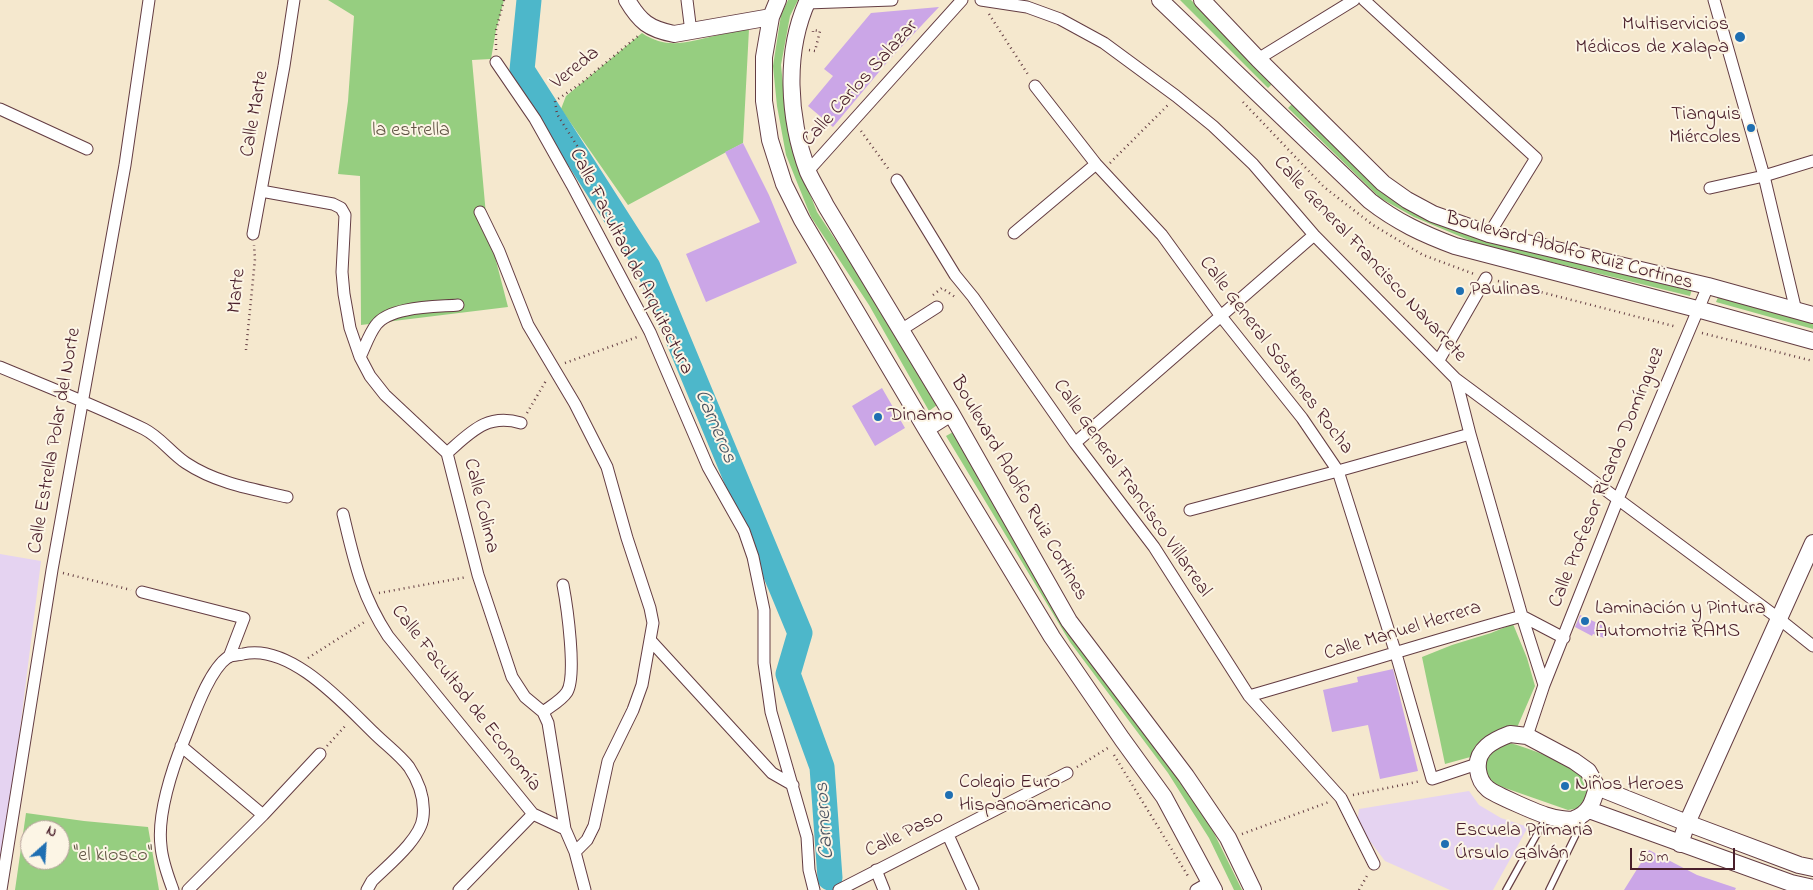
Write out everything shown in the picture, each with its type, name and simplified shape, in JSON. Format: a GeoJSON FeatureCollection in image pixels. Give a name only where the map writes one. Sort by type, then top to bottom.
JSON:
{"type":"FeatureCollection","features":[{"type":"Feature","properties":{"kind":"main road"},"geometry":{"type":"LineString","coordinates":[[627,0],[635,14],[647,25],[659,31],[674,34],[771,17]]}},
{"type":"Feature","properties":{"kind":"main road"},"geometry":{"type":"LineString","coordinates":[[778,0],[771,17],[764,57],[764,101],[770,140],[784,184],[802,220],[1052,637],[1164,797],[1207,887]]}},
{"type":"Feature","properties":{"kind":"main road","name":"Boulevard Adolfo Ruiz Cortines"},"geometry":{"type":"LineString","coordinates":[[1160,0],[1370,202],[1392,218],[1423,234],[1455,246],[1813,341]]}},
{"type":"Feature","properties":{"kind":"main road","name":"Boulevard Adolfo Ruiz Cortines"},"geometry":{"type":"LineString","coordinates":[[1202,0],[1258,59],[1383,183],[1407,200],[1433,214],[1489,234],[1708,286],[1813,315]]}},
{"type":"Feature","properties":{"kind":"main road","name":"Boulevard Adolfo Ruiz Cortines"},"geometry":{"type":"LineString","coordinates":[[808,1],[798,28],[792,64],[792,94],[797,130],[808,172],[826,206],[951,413],[1070,621],[1186,776],[1228,838],[1253,890]]}},
{"type":"Feature","properties":{"kind":"main road"},"geometry":{"type":"LineString","coordinates":[[1266,103],[1284,85]]}},
{"type":"Feature","properties":{"kind":"main road"},"geometry":{"type":"LineString","coordinates":[[926,429],[951,413]]}},
{"type":"Feature","properties":{"kind":"main road"},"geometry":{"type":"LineString","coordinates":[[1680,844],[1687,823],[1813,543]]}},
{"type":"Feature","properties":{"kind":"main road"},"geometry":{"type":"LineString","coordinates":[[1597,787],[1594,801],[1588,811],[1572,820],[1547,816],[1488,790],[1479,779],[1477,764],[1480,754],[1494,740],[1510,734],[1527,736],[1574,761],[1588,772],[1597,787],[1687,823],[1799,865],[1813,868]]}},
{"type":"Feature","properties":{"kind":"main road"},"geometry":{"type":"LineString","coordinates":[[1588,811],[1790,886],[1813,888]]}},
{"type":"Feature","properties":{"kind":"street","name":"Calle Estrella Polar del Norte"},"geometry":{"type":"LineString","coordinates":[[1,890],[52,570],[125,165],[149,0]]}},
{"type":"Feature","properties":{"kind":"street","name":"Calle Marte"},"geometry":{"type":"LineString","coordinates":[[253,234],[284,66],[294,0]]}},
{"type":"Feature","properties":{"kind":"street"},"geometry":{"type":"LineString","coordinates":[[687,0],[691,32]]}},
{"type":"Feature","properties":{"kind":"street"},"geometry":{"type":"LineString","coordinates":[[808,1],[892,0]]}},
{"type":"Feature","properties":{"kind":"street","name":"Calle Carlos Salazar"},"geometry":{"type":"LineString","coordinates":[[808,172],[962,0]]}},
{"type":"Feature","properties":{"kind":"street"},"geometry":{"type":"LineString","coordinates":[[1258,59],[1354,0]]}},
{"type":"Feature","properties":{"kind":"street"},"geometry":{"type":"LineString","coordinates":[[1364,0],[1536,158],[1489,234]]}},
{"type":"Feature","properties":{"kind":"street"},"geometry":{"type":"LineString","coordinates":[[1714,0],[1764,176],[1796,311]]}},
{"type":"Feature","properties":{"kind":"street","name":"Calle General Francisco Navarrete"},"geometry":{"type":"LineString","coordinates":[[983,4],[1027,7],[1060,19],[1104,44],[1176,96],[1213,126],[1254,164],[1314,235],[1456,379],[1813,646]]}},
{"type":"Feature","properties":{"kind":"street","name":"Calle Facultad de Arquitectura"},"geometry":{"type":"LineString","coordinates":[[496,62],[539,128],[650,332],[708,467],[744,531],[764,610],[764,663],[771,712],[807,837],[809,870],[814,890]]}},
{"type":"Feature","properties":{"kind":"street","name":"Calle General Sóstenes Rocha"},"geometry":{"type":"LineString","coordinates":[[1035,86],[1096,164],[1162,235],[1220,315],[1302,418],[1338,472],[1396,654],[1432,779],[1477,764]]}},
{"type":"Feature","properties":{"kind":"street"},"geometry":{"type":"LineString","coordinates":[[0,109],[87,149]]}},
{"type":"Feature","properties":{"kind":"street"},"geometry":{"type":"LineString","coordinates":[[1710,188],[1764,176],[1813,161]]}},
{"type":"Feature","properties":{"kind":"street"},"geometry":{"type":"LineString","coordinates":[[1014,233],[1096,164]]}},
{"type":"Feature","properties":{"kind":"street","name":"Calle General Francisco Villarreal"},"geometry":{"type":"LineString","coordinates":[[897,180],[955,275],[973,297],[1075,443],[1154,547],[1249,696],[1341,798],[1374,864]]}},
{"type":"Feature","properties":{"kind":"street","name":"Calle Colima"},"geometry":{"type":"LineString","coordinates":[[261,191],[333,204],[341,208],[345,216],[342,272],[344,294],[350,328],[360,357],[370,376],[385,395],[448,453],[478,575],[512,677],[525,697],[543,712]]}},
{"type":"Feature","properties":{"kind":"street"},"geometry":{"type":"LineString","coordinates":[[480,212],[500,251],[528,325],[575,404],[607,467],[653,623],[642,685],[633,710],[608,761],[594,826],[587,840],[576,852]]}},
{"type":"Feature","properties":{"kind":"street"},"geometry":{"type":"LineString","coordinates":[[1075,443],[1314,235]]}},
{"type":"Feature","properties":{"kind":"street"},"geometry":{"type":"LineString","coordinates":[[1439,360],[1486,278]]}},
{"type":"Feature","properties":{"kind":"street","name":"Calle Profesor Ricardo Domínguez"},"geometry":{"type":"LineString","coordinates":[[1527,736],[1544,684],[1618,499],[1708,286]]}},
{"type":"Feature","properties":{"kind":"street"},"geometry":{"type":"LineString","coordinates":[[360,357],[376,325],[386,316],[401,311],[458,305]]}},
{"type":"Feature","properties":{"kind":"street"},"geometry":{"type":"LineString","coordinates":[[901,330],[937,307]]}},
{"type":"Feature","properties":{"kind":"street"},"geometry":{"type":"LineString","coordinates":[[0,367],[82,401],[147,431],[186,463],[207,474],[232,484],[287,497]]}},
{"type":"Feature","properties":{"kind":"street"},"geometry":{"type":"LineString","coordinates":[[1456,379],[1522,616],[1544,684]]}},
{"type":"Feature","properties":{"kind":"street"},"geometry":{"type":"LineString","coordinates":[[448,453],[474,430],[495,420],[507,419],[521,423]]}},
{"type":"Feature","properties":{"kind":"street"},"geometry":{"type":"LineString","coordinates":[[1190,510],[1338,472],[1470,434]]}},
{"type":"Feature","properties":{"kind":"street","name":"Calle Facultad de Economía"},"geometry":{"type":"LineString","coordinates":[[343,514],[357,572],[365,595],[374,616],[388,636],[533,814],[565,829]]}},
{"type":"Feature","properties":{"kind":"street"},"geometry":{"type":"LineString","coordinates":[[563,585],[570,621],[571,684],[566,694],[543,712],[548,723],[565,829],[576,852],[585,890]]}},
{"type":"Feature","properties":{"kind":"street"},"geometry":{"type":"LineString","coordinates":[[142,592],[244,618],[229,657],[218,668],[206,687],[182,746],[162,810],[161,848],[172,890]]}},
{"type":"Feature","properties":{"kind":"street"},"geometry":{"type":"LineString","coordinates":[[1522,616],[1564,638]]}},
{"type":"Feature","properties":{"kind":"street","name":"Calle Manuel Herrera"},"geometry":{"type":"LineString","coordinates":[[1249,696],[1522,616]]}},
{"type":"Feature","properties":{"kind":"street"},"geometry":{"type":"LineString","coordinates":[[650,641],[772,773],[793,785]]}},
{"type":"Feature","properties":{"kind":"street"},"geometry":{"type":"LineString","coordinates":[[229,657],[249,652],[272,655],[296,666],[322,684],[408,767],[424,803],[423,820],[416,836],[372,881],[367,890]]}},
{"type":"Feature","properties":{"kind":"street"},"geometry":{"type":"LineString","coordinates":[[182,746],[263,815]]}},
{"type":"Feature","properties":{"kind":"street"},"geometry":{"type":"LineString","coordinates":[[188,890],[263,815],[320,754]]}},
{"type":"Feature","properties":{"kind":"street","name":"Calle Paso"},"geometry":{"type":"LineString","coordinates":[[842,888],[1068,773]]}},
{"type":"Feature","properties":{"kind":"street"},"geometry":{"type":"LineString","coordinates":[[459,890],[533,814]]}},
{"type":"Feature","properties":{"kind":"street"},"geometry":{"type":"LineString","coordinates":[[948,835],[973,890]]}},
{"type":"Feature","properties":{"kind":"street"},"geometry":{"type":"LineString","coordinates":[[876,870],[884,890]]}},
{"type":"Feature","properties":{"kind":"lane"},"geometry":{"type":"LineString","coordinates":[[1549,890],[1588,811]]}},
{"type":"Feature","properties":{"kind":"lane"},"geometry":{"type":"LineString","coordinates":[[1506,890],[1547,816]]}},
{"type":"Feature","properties":{"kind":"path"},"geometry":{"type":"LineString","coordinates":[[496,62],[496,30],[504,0]]}},
{"type":"Feature","properties":{"kind":"path"},"geometry":{"type":"LineString","coordinates":[[983,4],[1035,86]]}},
{"type":"Feature","properties":{"kind":"path","name":"Vereda"},"geometry":{"type":"LineString","coordinates":[[591,168],[557,114],[555,101],[580,84],[644,31],[647,25]]}},
{"type":"Feature","properties":{"kind":"path"},"geometry":{"type":"LineString","coordinates":[[1110,164],[1176,96]]}},
{"type":"Feature","properties":{"kind":"path"},"geometry":{"type":"LineString","coordinates":[[854,122],[897,180]]}},
{"type":"Feature","properties":{"kind":"path","name":"Marte"},"geometry":{"type":"LineString","coordinates":[[246,350],[255,259],[253,234]]}},
{"type":"Feature","properties":{"kind":"path"},"geometry":{"type":"LineString","coordinates":[[937,307],[932,296],[942,288],[956,298],[947,282],[955,275]]}},
{"type":"Feature","properties":{"kind":"path"},"geometry":{"type":"LineString","coordinates":[[521,423],[554,367],[650,332]]}},
{"type":"Feature","properties":{"kind":"path"},"geometry":{"type":"LineString","coordinates":[[52,570],[142,592]]}},
{"type":"Feature","properties":{"kind":"path"},"geometry":{"type":"LineString","coordinates":[[365,595],[478,575]]}},
{"type":"Feature","properties":{"kind":"path"},"geometry":{"type":"LineString","coordinates":[[296,666],[374,616]]}},
{"type":"Feature","properties":{"kind":"path"},"geometry":{"type":"LineString","coordinates":[[320,754],[356,715]]}},
{"type":"Feature","properties":{"kind":"path"},"geometry":{"type":"LineString","coordinates":[[1068,773],[1122,739]]}},
{"type":"Feature","properties":{"kind":"path"},"geometry":{"type":"LineString","coordinates":[[1359,890],[1374,864]]}},
{"type":"Feature","properties":{"kind":"shaded area"},"geometry":{"type":"Polygon","coordinates":[[[0,554],[41,561],[0,890],[0,554]]]}},
{"type":"Feature","properties":{"kind":"shaded area","name":"Escuela Primaria Úrsulo Galván"},"geometry":{"type":"Polygon","coordinates":[[[1469,791],[1479,805],[1501,818],[1528,827],[1493,890],[1450,890],[1385,861],[1357,824],[1359,809],[1469,791]]]}},
{"type":"Feature","properties":{"kind":"green space","name":"la estrella"},"geometry":{"type":"Polygon","coordinates":[[[328,0],[504,0],[491,59],[472,60],[487,226],[508,307],[361,325],[360,176],[338,174],[348,101],[354,16],[328,0]]]}},
{"type":"Feature","properties":{"kind":"green space"},"geometry":{"type":"Polygon","coordinates":[[[788,0],[798,0],[790,16],[781,65],[785,105],[793,151],[817,212],[876,301],[937,405],[929,411],[869,305],[811,217],[786,155],[777,106],[773,66],[781,15],[788,0]]]}},
{"type":"Feature","properties":{"kind":"green space"},"geometry":{"type":"Polygon","coordinates":[[[1180,0],[1191,0],[1274,82],[1268,88],[1180,0]]]}},
{"type":"Feature","properties":{"kind":"green space"},"geometry":{"type":"Polygon","coordinates":[[[749,29],[743,143],[628,205],[561,109],[566,96],[642,33],[660,41],[678,43],[749,29]]]}},
{"type":"Feature","properties":{"kind":"green space"},"geometry":{"type":"Polygon","coordinates":[[[1293,103],[1384,192],[1692,289],[1690,296],[1478,244],[1414,217],[1380,198],[1288,108],[1293,103]]]}},
{"type":"Feature","properties":{"kind":"green space"},"geometry":{"type":"Polygon","coordinates":[[[1719,295],[1813,323],[1813,329],[1716,302],[1719,295]]]}},
{"type":"Feature","properties":{"kind":"green space"},"geometry":{"type":"Polygon","coordinates":[[[953,432],[1175,769],[1214,833],[1242,890],[1234,890],[1209,838],[1168,773],[1070,642],[946,436],[953,432]]]}},
{"type":"Feature","properties":{"kind":"green space"},"geometry":{"type":"Polygon","coordinates":[[[1513,624],[1527,658],[1535,686],[1516,730],[1489,735],[1475,746],[1474,756],[1445,764],[1422,657],[1513,624]]]}},
{"type":"Feature","properties":{"kind":"green space"},"geometry":{"type":"Polygon","coordinates":[[[1506,742],[1547,756],[1585,778],[1588,794],[1580,808],[1568,810],[1485,781],[1484,756],[1506,742]]]}},
{"type":"Feature","properties":{"kind":"green space","name":"\"el kiosco\""},"geometry":{"type":"Polygon","coordinates":[[[26,813],[148,827],[159,890],[15,890],[20,855],[20,870],[70,870],[70,820],[25,820],[26,813]]]}},
{"type":"Feature","properties":{"kind":"building"},"geometry":{"type":"Polygon","coordinates":[[[939,7],[889,60],[833,127],[808,106],[833,76],[824,69],[871,13],[939,7]]]}},
{"type":"Feature","properties":{"kind":"building"},"geometry":{"type":"Polygon","coordinates":[[[743,143],[769,195],[797,263],[706,302],[686,254],[760,222],[725,152],[743,143]]]}},
{"type":"Feature","properties":{"kind":"building","name":"Dinamo"},"geometry":{"type":"Polygon","coordinates":[[[882,388],[905,428],[875,446],[852,406],[882,388]]]}},
{"type":"Feature","properties":{"kind":"building","name":"Laminación y Pintura Automotriz RAMS"},"geometry":{"type":"Polygon","coordinates":[[[1580,615],[1608,628],[1604,638],[1593,634],[1592,636],[1575,627],[1580,615]]]}},
{"type":"Feature","properties":{"kind":"building"},"geometry":{"type":"Polygon","coordinates":[[[1393,669],[1418,771],[1380,779],[1368,725],[1332,732],[1323,690],[1358,682],[1357,677],[1393,669]]]}},
{"type":"Feature","properties":{"kind":"building"},"geometry":{"type":"Polygon","coordinates":[[[1649,850],[1697,875],[1736,888],[1735,890],[1624,890],[1649,850]]]}},
{"type":"Feature","properties":{"kind":"waterway","name":"Carneros"},"geometry":{"type":"LineString","coordinates":[[529,0],[522,70],[648,267],[800,633],[788,674],[822,767],[830,878]]}},
{"type":"Feature","properties":{"kind":"place","name":"Multiservicios Médicos de Xalapa"},"geometry":{"type":"Point","coordinates":[1740,37]}},
{"type":"Feature","properties":{"kind":"place","name":"Tianguis Miércoles"},"geometry":{"type":"Point","coordinates":[1751,128]}},
{"type":"Feature","properties":{"kind":"place","name":"Paulinas"},"geometry":{"type":"Point","coordinates":[1460,291]}},
{"type":"Feature","properties":{"kind":"place","name":"Dinamo"},"geometry":{"type":"Point","coordinates":[878,417]}},
{"type":"Feature","properties":{"kind":"place","name":"Laminación y Pintura Automotriz RAMS"},"geometry":{"type":"Point","coordinates":[1585,621]}},
{"type":"Feature","properties":{"kind":"place","name":"Niños Heroes"},"geometry":{"type":"Point","coordinates":[1565,786]}},
{"type":"Feature","properties":{"kind":"place","name":"Colegio Euro Hispanoamericano"},"geometry":{"type":"Point","coordinates":[949,795]}},
{"type":"Feature","properties":{"kind":"place","name":"Escuela Primaria Úrsulo Galván"},"geometry":{"type":"Point","coordinates":[1445,844]}}]}
